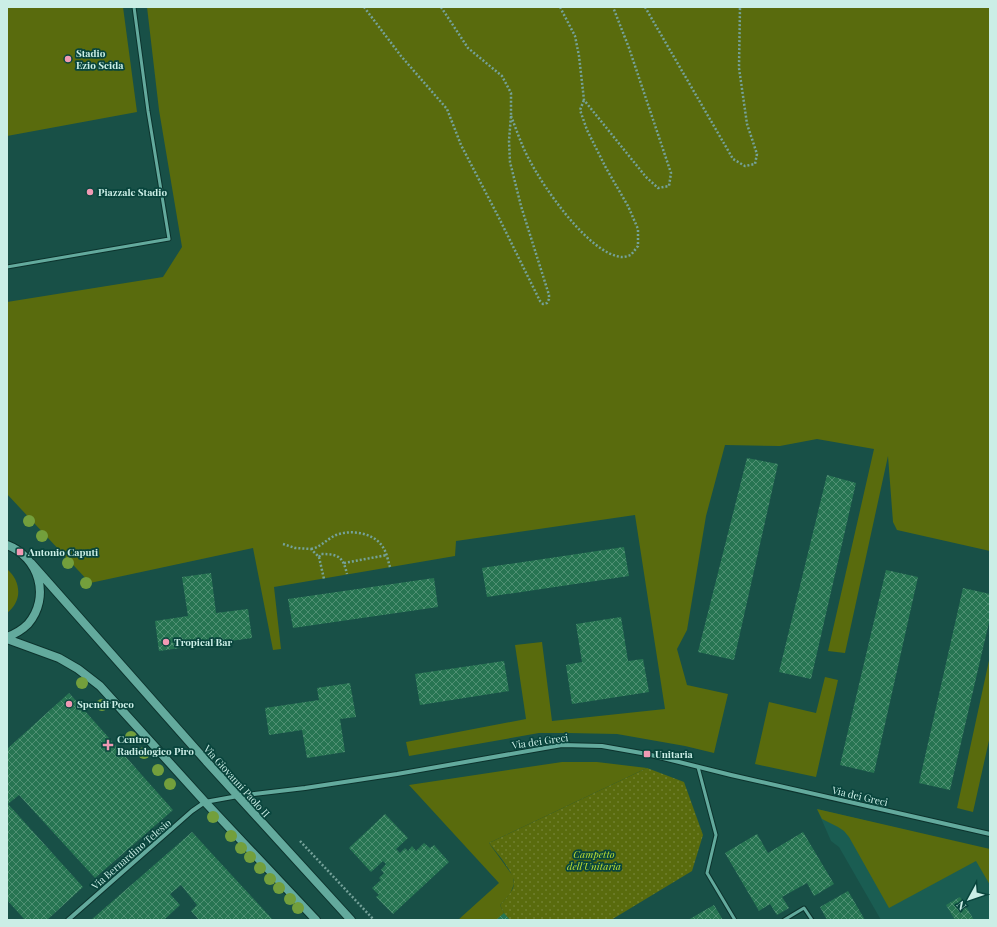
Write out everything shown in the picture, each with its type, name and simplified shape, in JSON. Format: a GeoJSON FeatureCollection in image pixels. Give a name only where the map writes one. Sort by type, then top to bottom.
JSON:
{"type":"FeatureCollection","features":[{"type":"Feature","properties":{"kind":"street"},"geometry":{"type":"LineString","coordinates":[[7,539],[20,552]]}},
{"type":"Feature","properties":{"kind":"street"},"geometry":{"type":"LineString","coordinates":[[7,545],[20,552]]}},
{"type":"Feature","properties":{"kind":"street","name":"Via Giovanni Paolo II"},"geometry":{"type":"LineString","coordinates":[[20,552],[206,762],[351,920]]}},
{"type":"Feature","properties":{"kind":"street"},"geometry":{"type":"LineString","coordinates":[[7,638],[17,633],[27,624],[35,613],[39,601],[40,587],[37,575],[31,563]]}},
{"type":"Feature","properties":{"kind":"street"},"geometry":{"type":"LineString","coordinates":[[7,638],[60,658],[78,669],[100,686],[316,920]]}},
{"type":"Feature","properties":{"kind":"street","name":"Via dei Greci"},"geometry":{"type":"LineString","coordinates":[[206,802],[238,796],[305,788],[398,774],[562,744],[602,746],[648,754],[698,767],[990,834]]}},
{"type":"Feature","properties":{"kind":"street","name":"Via Bernardino Telesio"},"geometry":{"type":"LineString","coordinates":[[68,920],[192,811],[206,802]]}},
{"type":"Feature","properties":{"kind":"lane"},"geometry":{"type":"LineString","coordinates":[[7,267],[169,239],[148,110],[134,7]]}},
{"type":"Feature","properties":{"kind":"lane"},"geometry":{"type":"LineString","coordinates":[[698,767],[716,835],[707,873],[735,920]]}},
{"type":"Feature","properties":{"kind":"lane"},"geometry":{"type":"LineString","coordinates":[[784,920],[804,908],[812,920]]}},
{"type":"Feature","properties":{"kind":"path"},"geometry":{"type":"LineString","coordinates":[[364,7],[400,56],[447,109],[461,145],[543,304],[547,303],[549,300],[549,294],[521,206],[510,162],[509,141],[511,93],[502,76],[468,48],[441,7]]}},
{"type":"Feature","properties":{"kind":"path"},"geometry":{"type":"LineString","coordinates":[[511,115],[530,161],[545,186],[566,215],[584,234],[603,250],[621,257],[631,255],[638,246],[638,230],[628,206],[606,168],[587,130],[580,110],[584,100],[579,56],[575,36],[560,7]]}},
{"type":"Feature","properties":{"kind":"path"},"geometry":{"type":"LineString","coordinates":[[584,100],[646,177],[658,188],[669,186],[671,173],[629,48],[613,7]]}},
{"type":"Feature","properties":{"kind":"path"},"geometry":{"type":"LineString","coordinates":[[645,7],[733,159],[745,166],[755,164],[757,154],[747,124],[739,68],[740,7]]}},
{"type":"Feature","properties":{"kind":"path"},"geometry":{"type":"LineString","coordinates":[[282,544],[295,548],[311,549],[316,548],[337,535],[346,533],[369,535],[384,547],[390,567]]}},
{"type":"Feature","properties":{"kind":"path"},"geometry":{"type":"LineString","coordinates":[[311,549],[319,558],[324,578]]}},
{"type":"Feature","properties":{"kind":"path"},"geometry":{"type":"LineString","coordinates":[[319,558],[321,554],[335,555],[344,563],[347,574]]}},
{"type":"Feature","properties":{"kind":"path"},"geometry":{"type":"LineString","coordinates":[[344,563],[387,555]]}},
{"type":"Feature","properties":{"kind":"path"},"geometry":{"type":"LineString","coordinates":[[300,841],[374,920]]}},
{"type":"Feature","properties":{"kind":"shaded area"},"geometry":{"type":"Polygon","coordinates":[[[817,809],[990,850],[990,920],[881,920],[839,847],[831,841],[817,809]]]}},
{"type":"Feature","properties":{"kind":"green space","name":"Stadio Ezio Scida"},"geometry":{"type":"Polygon","coordinates":[[[7,7],[123,7],[137,112],[7,136],[7,7]]]}},
{"type":"Feature","properties":{"kind":"green space"},"geometry":{"type":"Polygon","coordinates":[[[147,7],[990,7],[990,551],[897,530],[893,522],[888,456],[845,653],[828,651],[874,449],[817,439],[780,446],[725,445],[706,516],[687,630],[677,649],[687,685],[728,694],[714,753],[685,746],[617,734],[539,733],[409,756],[406,742],[526,719],[515,645],[542,642],[552,721],[665,709],[635,515],[456,541],[455,556],[274,587],[281,649],[273,650],[253,548],[90,583],[7,494],[7,302],[163,277],[182,247],[159,110],[147,7]]]}},
{"type":"Feature","properties":{"kind":"green space"},"geometry":{"type":"Polygon","coordinates":[[[7,569],[15,579],[18,597],[16,603],[7,613],[7,569]]]}},
{"type":"Feature","properties":{"kind":"green space"},"geometry":{"type":"Polygon","coordinates":[[[990,656],[990,736],[973,812],[957,808],[990,656]]]}},
{"type":"Feature","properties":{"kind":"green space"},"geometry":{"type":"Polygon","coordinates":[[[825,677],[838,680],[816,777],[755,764],[769,702],[816,713],[825,677]]]}},
{"type":"Feature","properties":{"kind":"green space"},"geometry":{"type":"Polygon","coordinates":[[[562,762],[597,762],[647,768],[489,843],[513,876],[514,884],[510,894],[500,905],[504,913],[496,920],[458,920],[499,883],[409,785],[562,762]]]}},
{"type":"Feature","properties":{"kind":"green space","name":"Campetto dell'Unitaria"},"geometry":{"type":"Polygon","coordinates":[[[647,768],[684,782],[703,835],[692,871],[611,920],[496,920],[504,913],[500,905],[510,893],[514,884],[514,879],[512,874],[489,843],[647,768]]]}},
{"type":"Feature","properties":{"kind":"green space"},"geometry":{"type":"Polygon","coordinates":[[[817,809],[990,849],[990,885],[976,861],[889,908],[849,837],[838,827],[822,819],[817,809]]]}},
{"type":"Feature","properties":{"kind":"building"},"geometry":{"type":"Polygon","coordinates":[[[747,458],[778,464],[734,660],[698,652],[747,458]]]}},
{"type":"Feature","properties":{"kind":"building"},"geometry":{"type":"Polygon","coordinates":[[[827,475],[856,483],[811,679],[779,672],[827,475]]]}},
{"type":"Feature","properties":{"kind":"building"},"geometry":{"type":"Polygon","coordinates":[[[624,547],[629,576],[487,597],[482,568],[624,547]]]}},
{"type":"Feature","properties":{"kind":"building"},"geometry":{"type":"Polygon","coordinates":[[[886,570],[918,577],[874,773],[840,765],[886,570]]]}},
{"type":"Feature","properties":{"kind":"building"},"geometry":{"type":"Polygon","coordinates":[[[211,573],[216,613],[248,609],[252,638],[159,651],[155,621],[188,616],[182,577],[211,573]]]}},
{"type":"Feature","properties":{"kind":"building"},"geometry":{"type":"Polygon","coordinates":[[[434,578],[438,607],[293,628],[288,599],[434,578]]]}},
{"type":"Feature","properties":{"kind":"building"},"geometry":{"type":"Polygon","coordinates":[[[963,588],[990,594],[990,618],[950,790],[919,783],[963,588]]]}},
{"type":"Feature","properties":{"kind":"building"},"geometry":{"type":"Polygon","coordinates":[[[621,617],[628,661],[643,659],[649,692],[572,704],[566,665],[582,662],[576,624],[621,617]]]}},
{"type":"Feature","properties":{"kind":"building"},"geometry":{"type":"Polygon","coordinates":[[[504,661],[509,691],[420,705],[415,674],[504,661]]]}},
{"type":"Feature","properties":{"kind":"building"},"geometry":{"type":"Polygon","coordinates":[[[350,683],[356,717],[340,719],[345,752],[307,758],[302,730],[269,735],[265,708],[319,700],[317,688],[350,683]]]}},
{"type":"Feature","properties":{"kind":"building"},"geometry":{"type":"Polygon","coordinates":[[[69,693],[173,810],[95,878],[19,795],[8,804],[83,887],[47,920],[25,920],[7,900],[7,749],[69,693]]]}},
{"type":"Feature","properties":{"kind":"building"},"geometry":{"type":"Polygon","coordinates":[[[385,814],[408,838],[396,849],[400,853],[405,848],[408,851],[412,846],[416,851],[424,843],[430,848],[434,845],[449,862],[393,914],[376,897],[379,895],[372,888],[381,880],[379,878],[384,873],[381,870],[386,864],[383,861],[371,872],[349,848],[385,814]]]}},
{"type":"Feature","properties":{"kind":"building"},"geometry":{"type":"Polygon","coordinates":[[[192,832],[273,920],[199,920],[191,911],[197,905],[181,885],[170,894],[180,905],[164,920],[91,920],[192,832]]]}},
{"type":"Feature","properties":{"kind":"building"},"geometry":{"type":"Polygon","coordinates":[[[803,832],[834,884],[814,896],[807,883],[782,897],[789,908],[777,915],[770,904],[759,911],[725,853],[757,834],[768,853],[803,832]]]}},
{"type":"Feature","properties":{"kind":"building"},"geometry":{"type":"Polygon","coordinates":[[[848,891],[865,920],[827,920],[820,907],[848,891]]]}},
{"type":"Feature","properties":{"kind":"building"},"geometry":{"type":"Polygon","coordinates":[[[960,897],[974,920],[955,920],[946,905],[960,897]]]}},
{"type":"Feature","properties":{"kind":"building"},"geometry":{"type":"Polygon","coordinates":[[[714,905],[723,920],[688,920],[714,905]]]}},
{"type":"Feature","properties":{"kind":"building"},"geometry":{"type":"Polygon","coordinates":[[[504,913],[510,920],[496,920],[504,913]]]}},
{"type":"Feature","properties":{"kind":"place","name":"Stadio Ezio Scida"},"geometry":{"type":"Point","coordinates":[68,59]}},
{"type":"Feature","properties":{"kind":"place","name":"Piazzale Stadio"},"geometry":{"type":"Point","coordinates":[90,192]}},
{"type":"Feature","properties":{"kind":"place","name":"Antonio Caputi"},"geometry":{"type":"Point","coordinates":[20,552]}},
{"type":"Feature","properties":{"kind":"place","name":"Tropical Bar"},"geometry":{"type":"Point","coordinates":[166,642]}},
{"type":"Feature","properties":{"kind":"place","name":"Spendi Poco"},"geometry":{"type":"Point","coordinates":[69,704]}},
{"type":"Feature","properties":{"kind":"place","name":"Centro Radiologico Piro"},"geometry":{"type":"Point","coordinates":[108,745]}},
{"type":"Feature","properties":{"kind":"place","name":"Unitaria"},"geometry":{"type":"Point","coordinates":[647,754]}}]}
